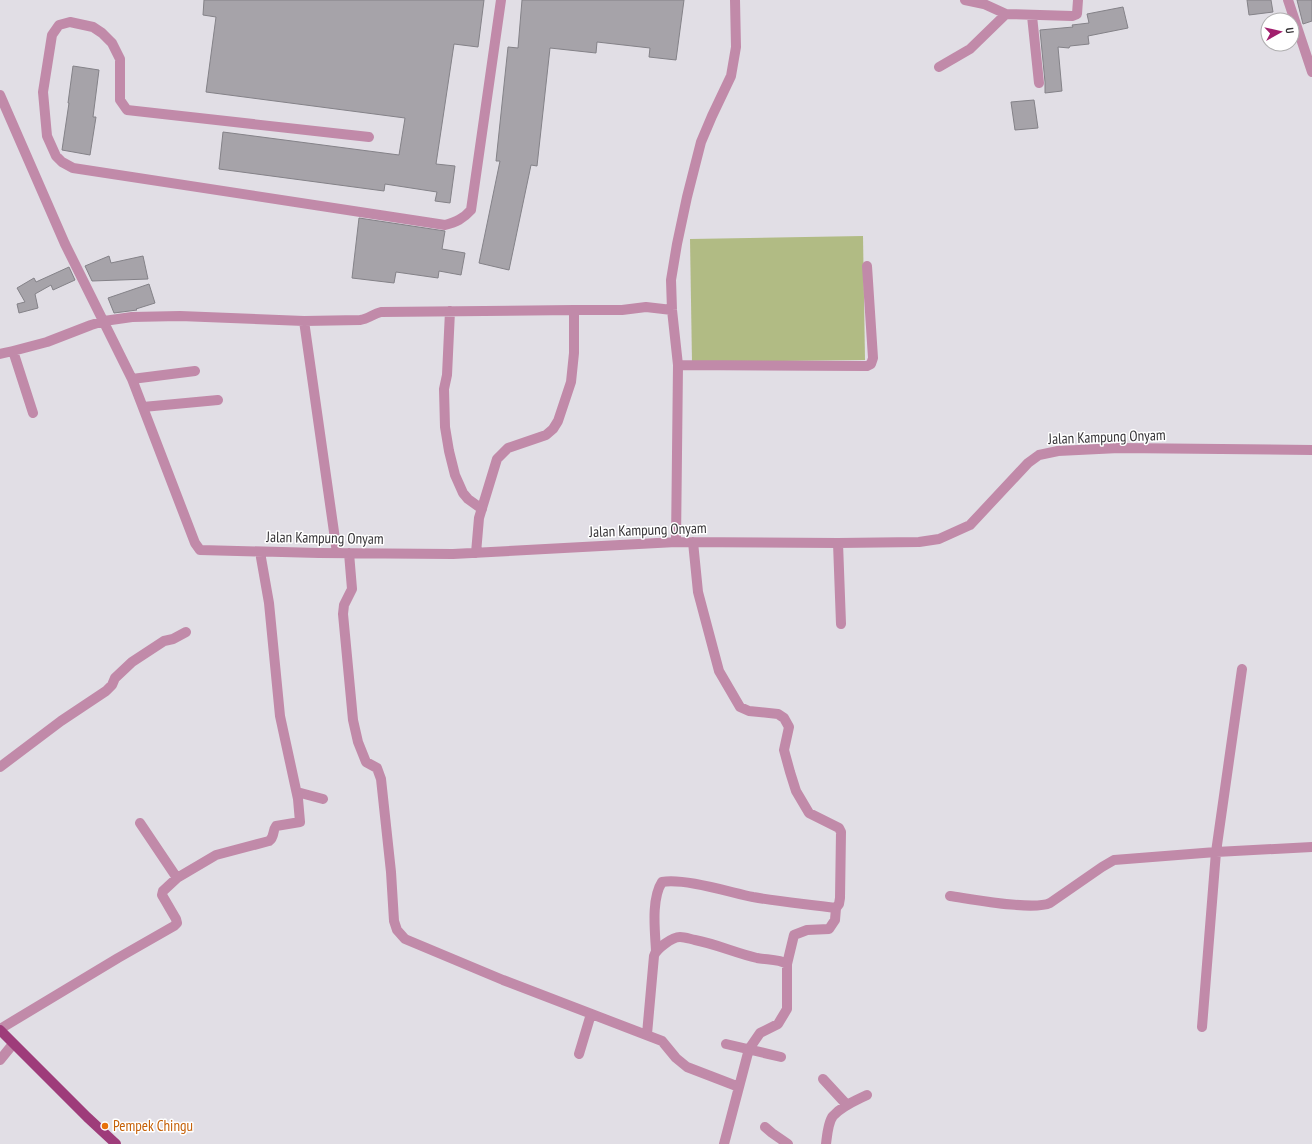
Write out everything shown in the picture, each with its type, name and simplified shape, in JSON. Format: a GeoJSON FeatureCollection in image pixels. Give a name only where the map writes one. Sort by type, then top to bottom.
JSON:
{"type":"FeatureCollection","features":[{"type":"Feature","properties":{"kind":"main road"},"geometry":{"type":"LineString","coordinates":[[0,1030],[116,1144]]}},
{"type":"Feature","properties":{"kind":"street"},"geometry":{"type":"LineString","coordinates":[[369,137],[127,110],[120,100],[120,59],[112,43],[102,33],[93,27],[70,22],[59,25],[52,35],[43,92],[47,136],[56,156],[62,162],[73,168],[445,225],[456,222],[464,217],[470,210],[501,0]]}},
{"type":"Feature","properties":{"kind":"street"},"geometry":{"type":"LineString","coordinates":[[676,542],[678,365],[672,310],[671,280],[687,197],[701,142],[731,76],[736,47],[735,0]]}},
{"type":"Feature","properties":{"kind":"street"},"geometry":{"type":"LineString","coordinates":[[965,0],[984,4],[1006,14],[1032,16],[1072,16],[1077,14],[1078,0]]}},
{"type":"Feature","properties":{"kind":"street"},"geometry":{"type":"LineString","coordinates":[[1288,0],[1312,72]]}},
{"type":"Feature","properties":{"kind":"street"},"geometry":{"type":"LineString","coordinates":[[939,67],[970,48],[1006,14]]}},
{"type":"Feature","properties":{"kind":"street"},"geometry":{"type":"LineString","coordinates":[[1032,16],[1039,83]]}},
{"type":"Feature","properties":{"kind":"street","name":"Jalan Kampung Onyam"},"geometry":{"type":"LineString","coordinates":[[1,99],[65,244],[132,378],[200,550],[453,554],[676,542],[919,542],[938,539],[955,533],[970,525],[1028,462],[1039,455],[1058,451],[1119,448],[1312,450]]}},
{"type":"Feature","properties":{"kind":"street"},"geometry":{"type":"LineString","coordinates":[[678,365],[867,366],[871,364],[873,358],[867,266]]}},
{"type":"Feature","properties":{"kind":"street"},"geometry":{"type":"LineString","coordinates":[[0,354],[47,342],[104,321],[132,317],[180,316],[304,321],[360,320],[366,319],[374,313],[381,312],[622,310],[646,308],[672,310]]}},
{"type":"Feature","properties":{"kind":"street"},"geometry":{"type":"LineString","coordinates":[[476,553],[479,518],[497,459],[508,448],[546,435],[553,429],[558,421],[571,382],[574,353],[574,310]]}},
{"type":"Feature","properties":{"kind":"street"},"geometry":{"type":"LineString","coordinates":[[450,311],[447,375],[444,389],[445,427],[449,451],[463,493],[468,499],[482,509]]}},
{"type":"Feature","properties":{"kind":"street"},"geometry":{"type":"LineString","coordinates":[[304,321],[337,553]]}},
{"type":"Feature","properties":{"kind":"street"},"geometry":{"type":"LineString","coordinates":[[13,351],[33,413]]}},
{"type":"Feature","properties":{"kind":"street"},"geometry":{"type":"LineString","coordinates":[[132,378],[195,371]]}},
{"type":"Feature","properties":{"kind":"street"},"geometry":{"type":"LineString","coordinates":[[143,407],[218,400]]}},
{"type":"Feature","properties":{"kind":"street"},"geometry":{"type":"LineString","coordinates":[[693,542],[698,592],[719,671],[740,707],[749,711],[778,714],[784,718],[788,727],[784,750],[796,791],[809,813],[839,828],[842,832],[840,898],[839,904],[836,908],[835,920],[829,929],[807,930],[794,936],[787,964],[787,1009],[778,1024],[760,1033],[749,1049],[724,1144]]}},
{"type":"Feature","properties":{"kind":"street"},"geometry":{"type":"LineString","coordinates":[[838,543],[840,624]]}},
{"type":"Feature","properties":{"kind":"street"},"geometry":{"type":"LineString","coordinates":[[0,1030],[111,962],[174,926],[177,922],[176,919],[162,895],[165,888],[177,878],[216,855],[269,841],[273,836],[276,826],[299,823],[301,821],[297,792],[280,716],[269,603],[260,552]]}},
{"type":"Feature","properties":{"kind":"street"},"geometry":{"type":"LineString","coordinates":[[349,553],[352,589],[344,605],[343,614],[353,720],[361,751],[366,762],[377,768],[381,779],[391,872],[394,921],[397,930],[405,939],[503,980],[662,1040],[676,1058],[687,1067],[739,1087]]}},
{"type":"Feature","properties":{"kind":"street"},"geometry":{"type":"LineString","coordinates":[[0,767],[61,721],[106,691],[112,685],[114,678],[132,662],[164,641],[173,639],[186,632]]}},
{"type":"Feature","properties":{"kind":"street"},"geometry":{"type":"LineString","coordinates":[[1202,1027],[1216,852],[1242,669]]}},
{"type":"Feature","properties":{"kind":"street"},"geometry":{"type":"LineString","coordinates":[[297,792],[323,799]]}},
{"type":"Feature","properties":{"kind":"street"},"geometry":{"type":"LineString","coordinates":[[140,823],[177,878]]}},
{"type":"Feature","properties":{"kind":"street"},"geometry":{"type":"LineString","coordinates":[[950,896],[1005,904],[1028,906],[1046,905],[1114,860],[1216,852],[1312,847]]}},
{"type":"Feature","properties":{"kind":"street"},"geometry":{"type":"LineString","coordinates":[[647,1034],[654,956],[656,951],[655,914],[658,888],[662,882],[668,881],[694,884],[755,897],[836,908]]}},
{"type":"Feature","properties":{"kind":"street"},"geometry":{"type":"LineString","coordinates":[[656,951],[673,938],[680,937],[709,942],[736,952],[787,964]]}},
{"type":"Feature","properties":{"kind":"street"},"geometry":{"type":"LineString","coordinates":[[579,1054],[591,1014]]}},
{"type":"Feature","properties":{"kind":"street"},"geometry":{"type":"LineString","coordinates":[[0,1060],[13,1044]]}},
{"type":"Feature","properties":{"kind":"street"},"geometry":{"type":"LineString","coordinates":[[726,1044],[782,1057]]}},
{"type":"Feature","properties":{"kind":"street"},"geometry":{"type":"LineString","coordinates":[[823,1079],[847,1105]]}},
{"type":"Feature","properties":{"kind":"street"},"geometry":{"type":"LineString","coordinates":[[826,1144],[830,1122],[833,1116],[847,1105],[866,1095]]}},
{"type":"Feature","properties":{"kind":"street"},"geometry":{"type":"LineString","coordinates":[[766,1127],[788,1144]]}},
{"type":"Feature","properties":{"kind":"green space"},"geometry":{"type":"Polygon","coordinates":[[[863,236],[865,360],[692,362],[690,239],[863,236]]]}},
{"type":"Feature","properties":{"kind":"building"},"geometry":{"type":"Polygon","coordinates":[[[204,0],[484,0],[478,47],[454,44],[436,164],[455,166],[450,203],[435,201],[437,192],[385,184],[384,191],[219,169],[223,132],[399,155],[405,118],[206,92],[216,17],[203,15],[204,0]]]}},
{"type":"Feature","properties":{"kind":"building"},"geometry":{"type":"Polygon","coordinates":[[[522,0],[684,0],[676,60],[649,57],[650,48],[597,42],[596,53],[550,48],[537,166],[531,165],[509,270],[479,263],[500,161],[496,161],[508,47],[518,48],[522,0]]]}},
{"type":"Feature","properties":{"kind":"building"},"geometry":{"type":"Polygon","coordinates":[[[1247,0],[1271,0],[1273,12],[1260,12],[1260,14],[1249,15],[1247,0]]]}},
{"type":"Feature","properties":{"kind":"building"},"geometry":{"type":"Polygon","coordinates":[[[1297,0],[1312,0],[1312,21],[1303,24],[1297,0]]]}},
{"type":"Feature","properties":{"kind":"building"},"geometry":{"type":"Polygon","coordinates":[[[1123,7],[1128,28],[1088,36],[1089,44],[1070,46],[1069,48],[1058,47],[1062,91],[1045,93],[1040,30],[1073,27],[1072,25],[1089,23],[1087,14],[1123,7]]]}},
{"type":"Feature","properties":{"kind":"building"},"geometry":{"type":"Polygon","coordinates":[[[73,66],[99,70],[93,117],[96,117],[90,155],[62,150],[73,66]]]}},
{"type":"Feature","properties":{"kind":"building"},"geometry":{"type":"Polygon","coordinates":[[[1034,100],[1038,128],[1015,130],[1011,102],[1034,100]]]}},
{"type":"Feature","properties":{"kind":"building"},"geometry":{"type":"Polygon","coordinates":[[[359,218],[445,231],[442,249],[465,253],[461,275],[439,271],[438,278],[396,272],[394,283],[352,278],[359,218]]]}},
{"type":"Feature","properties":{"kind":"building"},"geometry":{"type":"Polygon","coordinates":[[[109,256],[111,263],[143,256],[148,279],[92,281],[85,266],[109,256]]]}},
{"type":"Feature","properties":{"kind":"building"},"geometry":{"type":"Polygon","coordinates":[[[69,267],[75,280],[53,290],[51,285],[35,294],[38,308],[19,313],[17,304],[25,302],[17,288],[34,278],[36,282],[69,267]]]}},
{"type":"Feature","properties":{"kind":"building"},"geometry":{"type":"Polygon","coordinates":[[[149,284],[155,303],[136,309],[137,310],[114,313],[108,298],[149,284]]]}},
{"type":"Feature","properties":{"kind":"place","name":"Pempek Chingu"},"geometry":{"type":"Point","coordinates":[105,1126]}}]}
